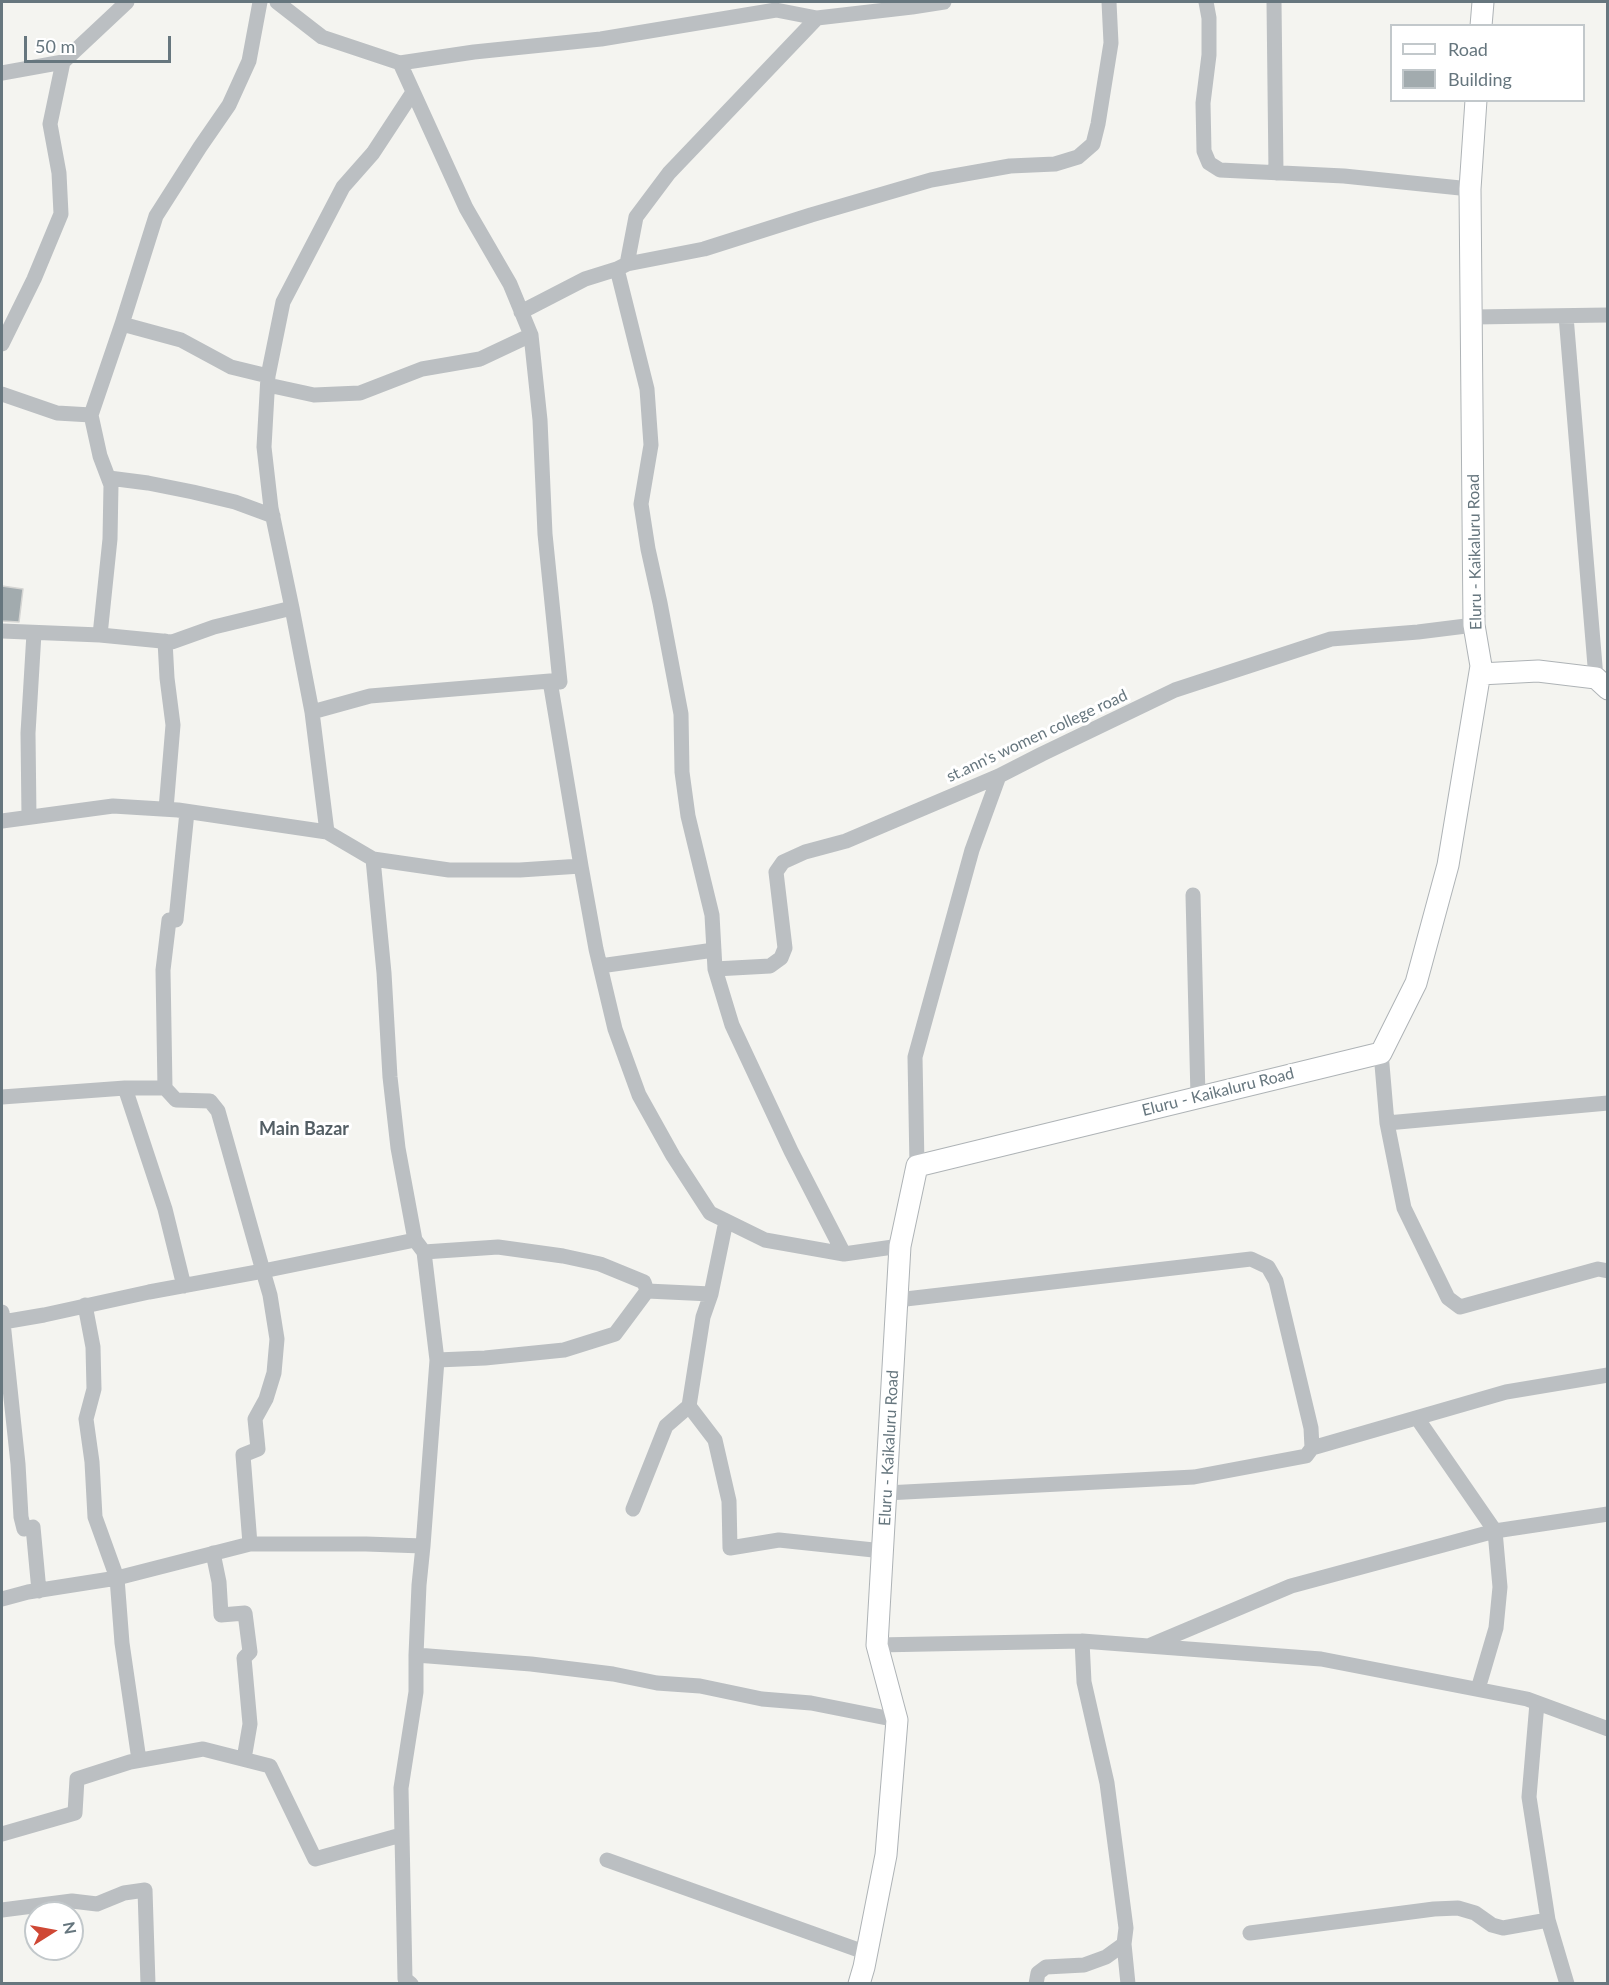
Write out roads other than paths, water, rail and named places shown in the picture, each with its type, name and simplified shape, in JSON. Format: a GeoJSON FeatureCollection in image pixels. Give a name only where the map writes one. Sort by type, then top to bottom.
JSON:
{"type":"FeatureCollection","features":[{"type":"Feature","properties":{"kind":"main road"},"geometry":{"type":"LineString","coordinates":[[1481,24],[1483,2]]}},
{"type":"Feature","properties":{"kind":"main road","name":"Eluru - Kaikaluru Road"},"geometry":{"type":"LineString","coordinates":[[859,1983],[886,1855],[897,1720],[878,1645],[900,1246],[917,1166],[1380,1053],[1416,983],[1448,865],[1481,666],[1474,625],[1473,317],[1470,189],[1476,102]]}},
{"type":"Feature","properties":{"kind":"main road"},"geometry":{"type":"LineString","coordinates":[[1480,674],[1538,671],[1602,683]]}},
{"type":"Feature","properties":{"kind":"street"},"geometry":{"type":"LineString","coordinates":[[2,73],[63,62],[127,2]]}},
{"type":"Feature","properties":{"kind":"street"},"geometry":{"type":"LineString","coordinates":[[100,635],[110,539],[111,485],[100,456],[91,415],[156,216],[229,105],[249,61],[260,2]]}},
{"type":"Feature","properties":{"kind":"street"},"geometry":{"type":"LineString","coordinates":[[277,2],[322,37],[400,63],[474,52],[601,39],[775,6],[817,18],[944,2]]}},
{"type":"Feature","properties":{"kind":"street"},"geometry":{"type":"LineString","coordinates":[[521,312],[585,279],[622,267],[704,249],[931,180],[1010,166],[1055,164],[1078,157],[1093,144],[1098,124],[1111,43],[1108,2]]}},
{"type":"Feature","properties":{"kind":"street"},"geometry":{"type":"LineString","coordinates":[[1206,2],[1209,18],[1209,55],[1203,104],[1204,151],[1209,163],[1220,170],[1344,176],[1470,189]]}},
{"type":"Feature","properties":{"kind":"street"},"geometry":{"type":"LineString","coordinates":[[1274,2],[1276,173]]}},
{"type":"Feature","properties":{"kind":"street"},"geometry":{"type":"LineString","coordinates":[[817,18],[669,173],[636,218],[622,267],[647,389],[651,445],[641,504],[681,714],[682,772],[688,816],[712,915],[715,969],[732,1025],[791,1151],[844,1254]]}},
{"type":"Feature","properties":{"kind":"street"},"geometry":{"type":"LineString","coordinates":[[2,344],[5,327],[34,279],[61,214],[58,173],[50,124],[63,62]]}},
{"type":"Feature","properties":{"kind":"street"},"geometry":{"type":"LineString","coordinates":[[312,712],[370,696],[560,682],[545,534],[540,420],[531,335],[510,284],[466,208],[400,63]]}},
{"type":"Feature","properties":{"kind":"street"},"geometry":{"type":"LineString","coordinates":[[327,832],[312,712],[273,516],[264,447],[268,380],[283,302],[343,187],[373,153],[413,92]]}},
{"type":"Feature","properties":{"kind":"street"},"geometry":{"type":"LineString","coordinates":[[1473,317],[1608,315]]}},
{"type":"Feature","properties":{"kind":"street"},"geometry":{"type":"LineString","coordinates":[[1566,316],[1602,683]]}},
{"type":"Feature","properties":{"kind":"street"},"geometry":{"type":"LineString","coordinates":[[122,324],[181,340],[231,367],[314,395],[360,393],[422,369],[480,359],[531,335]]}},
{"type":"Feature","properties":{"kind":"street"},"geometry":{"type":"LineString","coordinates":[[2,394],[57,413],[91,415]]}},
{"type":"Feature","properties":{"kind":"street"},"geometry":{"type":"LineString","coordinates":[[108,478],[193,492],[235,502],[273,516]]}},
{"type":"Feature","properties":{"kind":"street"},"geometry":{"type":"LineString","coordinates":[[2,631],[100,635],[172,642],[214,627],[292,608]]}},
{"type":"Feature","properties":{"kind":"street","name":"st.ann's women college road"},"geometry":{"type":"LineString","coordinates":[[715,969],[770,966],[781,958],[785,948],[776,872],[783,862],[805,852],[846,841],[999,776],[1175,690],[1331,639],[1474,625]]}},
{"type":"Feature","properties":{"kind":"street"},"geometry":{"type":"LineString","coordinates":[[29,817],[28,733],[34,633]]}},
{"type":"Feature","properties":{"kind":"street"},"geometry":{"type":"LineString","coordinates":[[165,641],[173,725],[166,809]]}},
{"type":"Feature","properties":{"kind":"street"},"geometry":{"type":"LineString","coordinates":[[550,681],[581,866],[600,966],[615,1029],[639,1095],[673,1156],[710,1213],[765,1240],[844,1254],[900,1246]]}},
{"type":"Feature","properties":{"kind":"street"},"geometry":{"type":"LineString","coordinates":[[917,1166],[915,1056],[972,849],[999,776]]}},
{"type":"Feature","properties":{"kind":"street"},"geometry":{"type":"LineString","coordinates":[[2,821],[113,806],[166,809],[327,832],[373,859],[449,870],[520,870],[581,866]]}},
{"type":"Feature","properties":{"kind":"street"},"geometry":{"type":"LineString","coordinates":[[187,812],[176,920],[169,920],[163,970],[165,1088],[176,1100],[210,1101],[218,1111],[270,1295],[277,1339],[274,1373],[266,1399],[255,1419],[258,1449],[243,1455],[250,1544]]}},
{"type":"Feature","properties":{"kind":"street"},"geometry":{"type":"LineString","coordinates":[[373,859],[384,973],[390,1077],[398,1148],[419,1246],[437,1360],[419,1585],[416,1692],[400,1788],[405,1979],[411,1983]]}},
{"type":"Feature","properties":{"kind":"street"},"geometry":{"type":"LineString","coordinates":[[1193,895],[1198,1097]]}},
{"type":"Feature","properties":{"kind":"street"},"geometry":{"type":"LineString","coordinates":[[600,966],[714,950]]}},
{"type":"Feature","properties":{"kind":"street"},"geometry":{"type":"LineString","coordinates":[[1380,1053],[1387,1123],[1404,1208],[1448,1298],[1460,1307],[1598,1269],[1608,1271]]}},
{"type":"Feature","properties":{"kind":"street"},"geometry":{"type":"LineString","coordinates":[[2,1097],[125,1088],[165,1088]]}},
{"type":"Feature","properties":{"kind":"street"},"geometry":{"type":"LineString","coordinates":[[125,1088],[165,1209],[184,1286]]}},
{"type":"Feature","properties":{"kind":"street"},"geometry":{"type":"LineString","coordinates":[[1387,1123],[1608,1103]]}},
{"type":"Feature","properties":{"kind":"street"},"geometry":{"type":"LineString","coordinates":[[633,1509],[666,1426],[689,1406],[703,1317],[711,1294],[726,1221]]}},
{"type":"Feature","properties":{"kind":"street"},"geometry":{"type":"LineString","coordinates":[[39,1591],[33,1527],[24,1529],[21,1517],[18,1464],[2,1317],[44,1315],[263,1271],[419,1246],[498,1247],[563,1256],[600,1264],[644,1282],[647,1291]]}},
{"type":"Feature","properties":{"kind":"street"},"geometry":{"type":"LineString","coordinates":[[897,1300],[1251,1259],[1268,1268],[1276,1281],[1311,1428],[1312,1448]]}},
{"type":"Feature","properties":{"kind":"street"},"geometry":{"type":"LineString","coordinates":[[647,1291],[711,1294]]}},
{"type":"Feature","properties":{"kind":"street"},"geometry":{"type":"LineString","coordinates":[[437,1360],[564,1350],[615,1334],[647,1291]]}},
{"type":"Feature","properties":{"kind":"street"},"geometry":{"type":"LineString","coordinates":[[86,1305],[93,1347],[94,1389],[86,1419],[92,1461],[95,1517],[117,1578],[122,1644],[139,1760]]}},
{"type":"Feature","properties":{"kind":"street"},"geometry":{"type":"LineString","coordinates":[[886,1493],[1194,1478],[1306,1456],[1312,1448],[1506,1392],[1608,1375]]}},
{"type":"Feature","properties":{"kind":"street"},"geometry":{"type":"LineString","coordinates":[[689,1406],[715,1440],[729,1501],[730,1548],[779,1540],[883,1551]]}},
{"type":"Feature","properties":{"kind":"street"},"geometry":{"type":"LineString","coordinates":[[1418,1418],[1494,1531],[1500,1587],[1496,1628],[1478,1689]]}},
{"type":"Feature","properties":{"kind":"street"},"geometry":{"type":"LineString","coordinates":[[1148,1646],[1291,1586],[1494,1531],[1608,1514]]}},
{"type":"Feature","properties":{"kind":"street"},"geometry":{"type":"LineString","coordinates":[[2,1599],[112,1580],[250,1544],[423,1546]]}},
{"type":"Feature","properties":{"kind":"street"},"geometry":{"type":"LineString","coordinates":[[213,1553],[219,1582],[220,1614],[245,1613],[250,1652],[244,1658],[250,1724],[244,1760]]}},
{"type":"Feature","properties":{"kind":"street"},"geometry":{"type":"LineString","coordinates":[[1082,1641],[1084,1682],[1107,1783],[1126,1928],[1124,1944],[1128,1983]]}},
{"type":"Feature","properties":{"kind":"street"},"geometry":{"type":"LineString","coordinates":[[878,1645],[1082,1641],[1322,1659],[1478,1689],[1537,1703],[1608,1729]]}},
{"type":"Feature","properties":{"kind":"street"},"geometry":{"type":"LineString","coordinates":[[416,1655],[531,1664],[613,1674],[657,1683],[700,1686],[762,1699],[811,1703],[897,1720]]}},
{"type":"Feature","properties":{"kind":"street"},"geometry":{"type":"LineString","coordinates":[[1537,1703],[1529,1797],[1548,1920],[1567,1983]]}},
{"type":"Feature","properties":{"kind":"street"},"geometry":{"type":"LineString","coordinates":[[2,1834],[75,1813],[77,1779],[139,1760],[203,1749],[270,1766],[315,1859],[401,1835]]}},
{"type":"Feature","properties":{"kind":"street"},"geometry":{"type":"LineString","coordinates":[[607,1860],[867,1953]]}},
{"type":"Feature","properties":{"kind":"street"},"geometry":{"type":"LineString","coordinates":[[2,1910],[72,1901],[97,1904],[124,1893],[145,1890],[148,1983]]}},
{"type":"Feature","properties":{"kind":"street"},"geometry":{"type":"LineString","coordinates":[[1250,1933],[1434,1909],[1458,1908],[1475,1913],[1492,1925],[1503,1928],[1548,1920]]}},
{"type":"Feature","properties":{"kind":"street"},"geometry":{"type":"LineString","coordinates":[[1036,1983],[1038,1973],[1046,1967],[1084,1965],[1106,1957],[1124,1944]]}},
{"type":"Feature","properties":{"kind":"district","name":"Main Bazar"},"geometry":{"type":"Point","coordinates":[304,1129]}}]}
